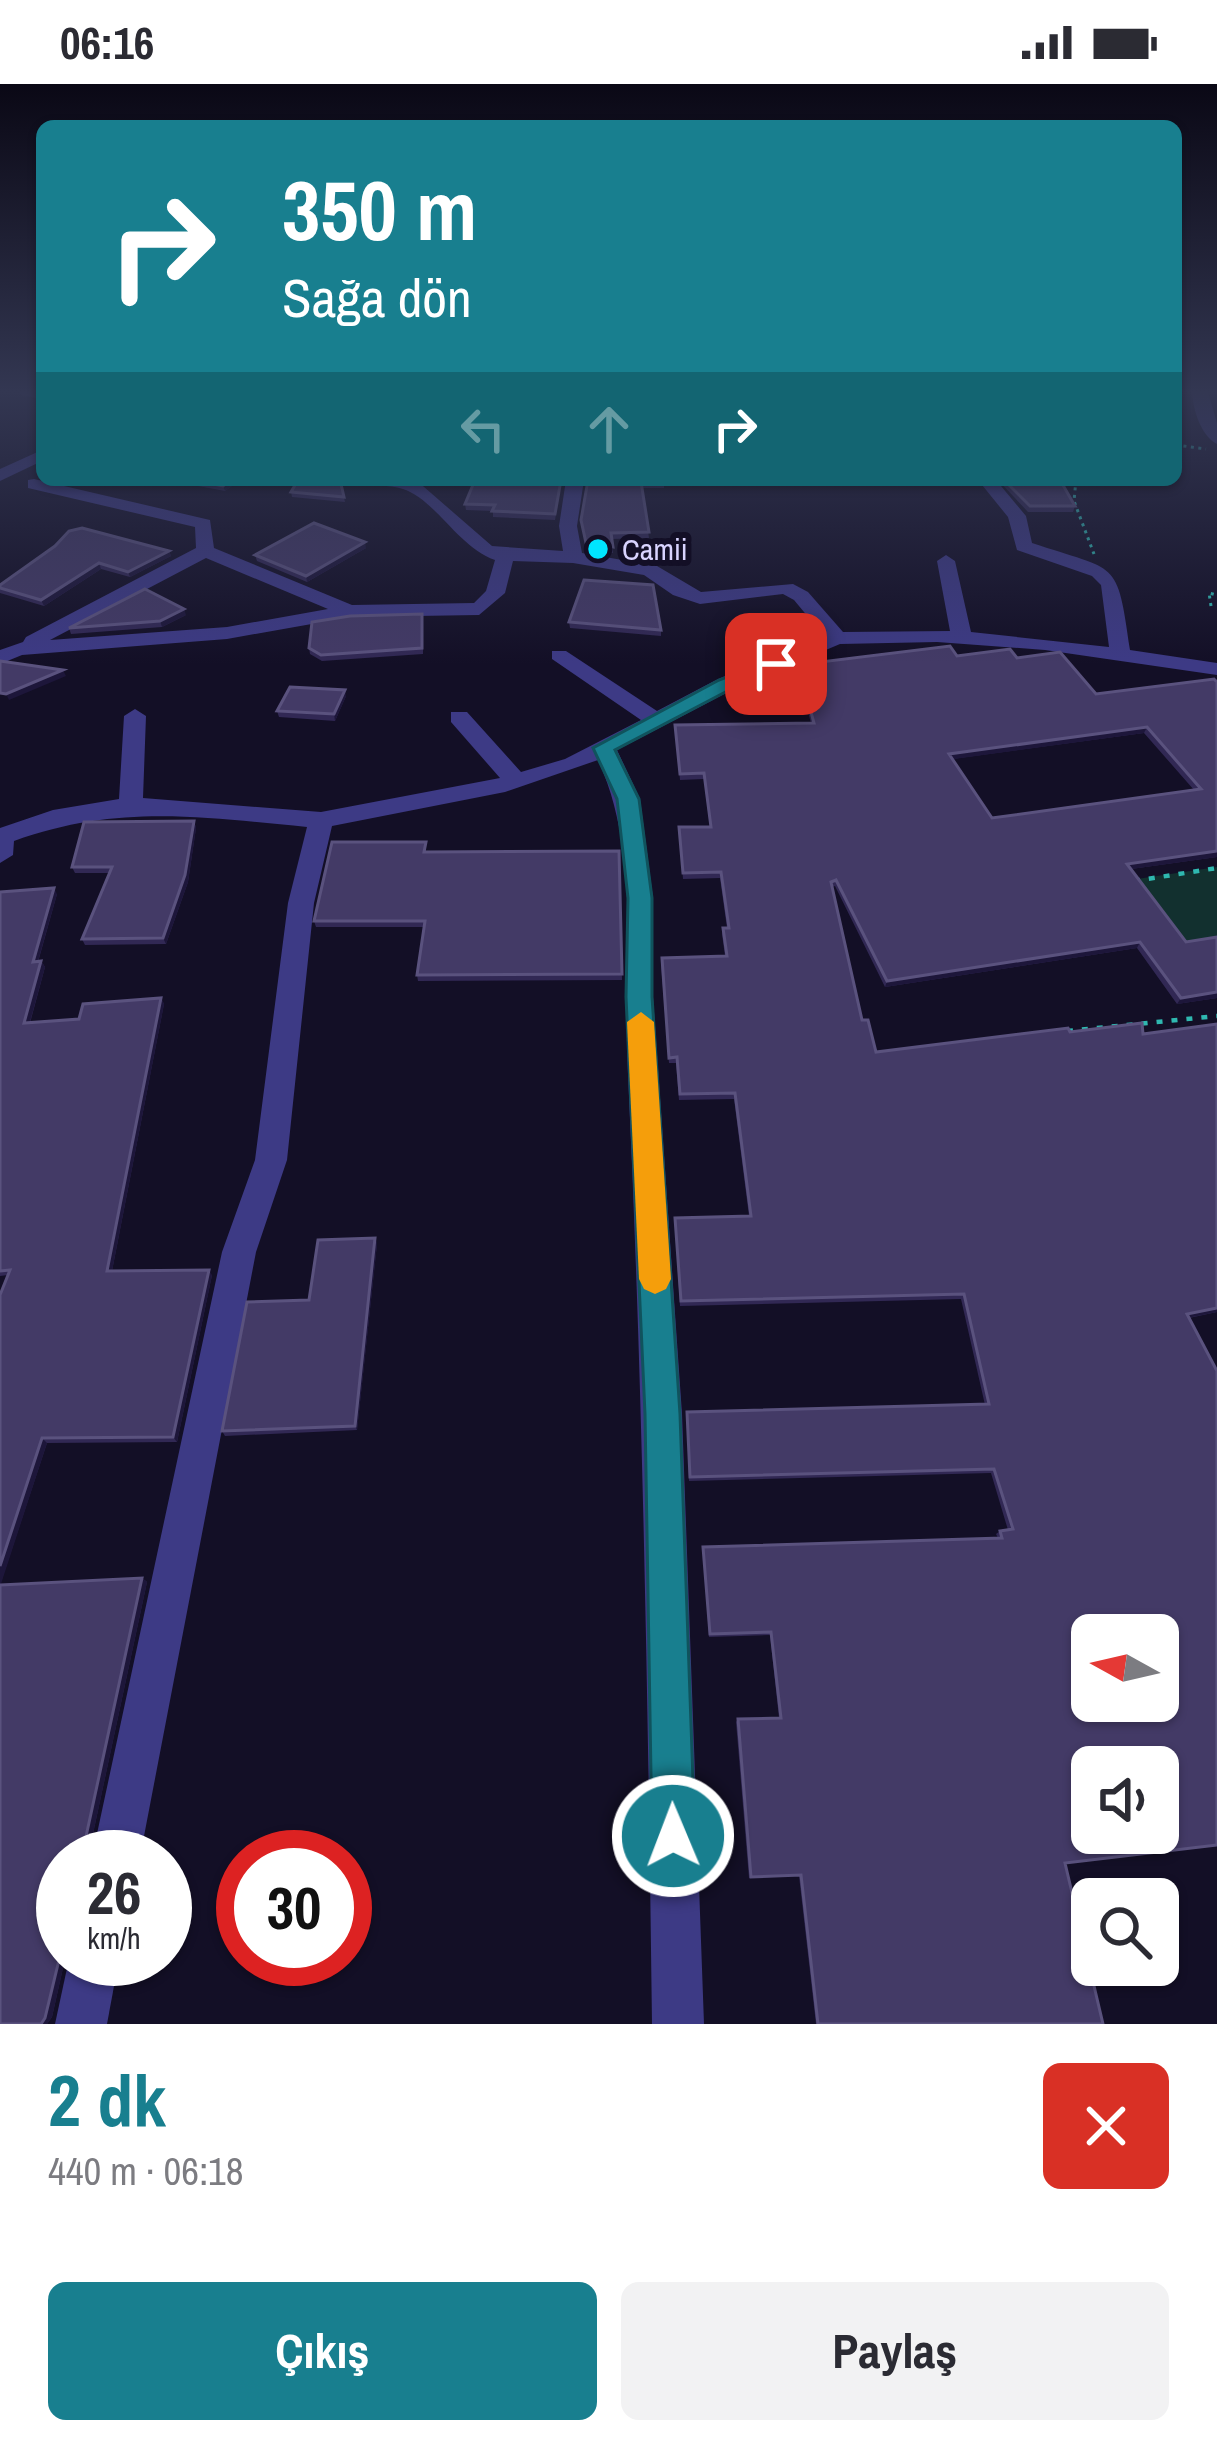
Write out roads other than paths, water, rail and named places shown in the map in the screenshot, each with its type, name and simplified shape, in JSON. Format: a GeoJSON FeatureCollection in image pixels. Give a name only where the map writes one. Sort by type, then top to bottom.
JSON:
{"type":"FeatureCollection","features":[{"type":"Feature","properties":{"kind":"street"},"geometry":{"type":"LineString","coordinates":[[31,485],[205,524],[206,551]]}},
{"type":"Feature","properties":{"kind":"street"},"geometry":{"type":"LineString","coordinates":[[412,486],[484,550],[650,569],[700,598],[786,588],[800,596],[837,638]]}},
{"type":"Feature","properties":{"kind":"street"},"geometry":{"type":"LineString","coordinates":[[573,557],[568,526],[574,486]]}},
{"type":"Feature","properties":{"kind":"street"},"geometry":{"type":"LineString","coordinates":[[992,486],[1017,517],[1024,546],[1099,572],[1111,584],[1120,653]]}},
{"type":"Feature","properties":{"kind":"street"},"geometry":{"type":"LineString","coordinates":[[206,551],[351,611]]}},
{"type":"Feature","properties":{"kind":"street"},"geometry":{"type":"LineString","coordinates":[[9,654],[206,551]]}},
{"type":"Feature","properties":{"kind":"street"},"geometry":{"type":"LineString","coordinates":[[9,654],[227,633],[351,611],[479,609],[496,593],[505,556]]}},
{"type":"Feature","properties":{"kind":"street"},"geometry":{"type":"LineString","coordinates":[[946,561],[962,638]]}},
{"type":"Feature","properties":{"kind":"street"},"geometry":{"type":"LineString","coordinates":[[0,840],[53,818],[131,806],[321,820],[516,782],[574,764],[726,684],[837,638],[962,638],[1120,653],[1217,669]]}},
{"type":"Feature","properties":{"kind":"street"},"geometry":{"type":"LineString","coordinates":[[559,655],[656,720]]}},
{"type":"Feature","properties":{"kind":"street"},"geometry":{"type":"LineString","coordinates":[[131,806],[135,716]]}},
{"type":"Feature","properties":{"kind":"street"},"geometry":{"type":"LineString","coordinates":[[460,717],[516,782]]}},
{"type":"Feature","properties":{"kind":"street"},"geometry":{"type":"LineString","coordinates":[[604,748],[628,799],[640,898],[639,997],[663,1414],[678,2024]]}},
{"type":"Feature","properties":{"kind":"street"},"geometry":{"type":"LineString","coordinates":[[121,1830],[238,1252],[271,1160],[301,903],[321,820]]}},
{"type":"Feature","properties":{"kind":"street"},"geometry":{"type":"LineString","coordinates":[[81,2024],[89,1986]]}},
{"type":"Feature","properties":{"kind":"place","name":"Camii"},"geometry":{"type":"Point","coordinates":[598,549]}}]}
